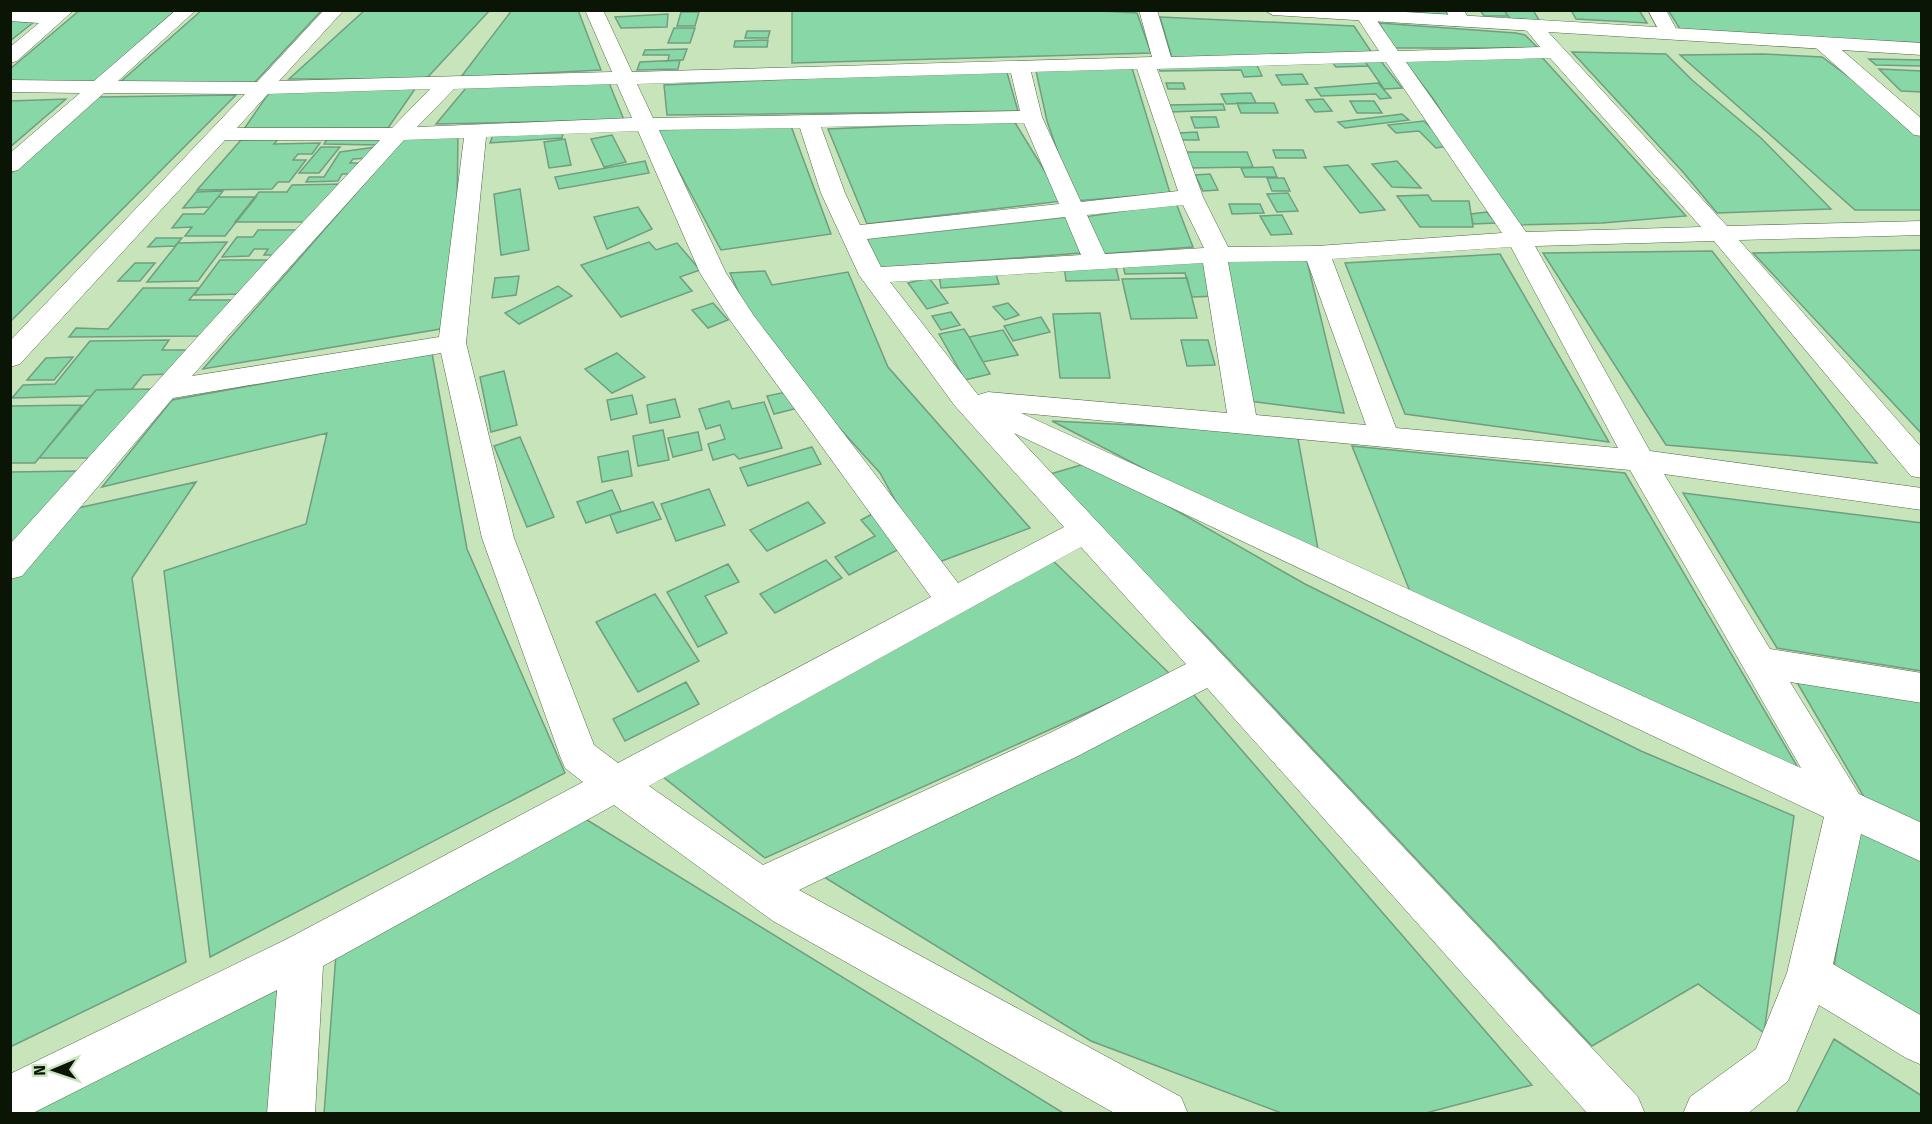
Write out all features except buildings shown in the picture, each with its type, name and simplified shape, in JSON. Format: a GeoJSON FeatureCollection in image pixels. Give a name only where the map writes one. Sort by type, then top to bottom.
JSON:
{"type":"FeatureCollection","features":[{"type":"Feature","properties":{"kind":"street"},"geometry":{"type":"LineString","coordinates":[[10,165],[187,10]]}},
{"type":"Feature","properties":{"kind":"street"},"geometry":{"type":"LineString","coordinates":[[10,358],[335,10]]}},
{"type":"Feature","properties":{"kind":"street"},"geometry":{"type":"LineString","coordinates":[[594,10],[648,124],[713,273],[743,320],[953,602]]}},
{"type":"Feature","properties":{"kind":"street"},"geometry":{"type":"LineString","coordinates":[[1148,10],[1154,63],[1191,197],[1217,255],[1243,424]]}},
{"type":"Feature","properties":{"kind":"street"},"geometry":{"type":"LineString","coordinates":[[1273,10],[1458,16],[1532,26],[1922,49]]}},
{"type":"Feature","properties":{"kind":"street"},"geometry":{"type":"LineString","coordinates":[[1657,10],[1670,34]]}},
{"type":"Feature","properties":{"kind":"street"},"geometry":{"type":"LineString","coordinates":[[10,16],[61,14]]}},
{"type":"Feature","properties":{"kind":"street"},"geometry":{"type":"LineString","coordinates":[[10,57],[61,14]]}},
{"type":"Feature","properties":{"kind":"street"},"geometry":{"type":"LineString","coordinates":[[1372,14],[1390,55],[1519,239],[1640,460],[1846,809],[1809,974],[1772,1065],[1707,1113]]}},
{"type":"Feature","properties":{"kind":"street"},"geometry":{"type":"LineString","coordinates":[[1532,26],[1720,233],[1922,468]]}},
{"type":"Feature","properties":{"kind":"street"},"geometry":{"type":"LineString","coordinates":[[1822,43],[1922,130]]}},
{"type":"Feature","properties":{"kind":"street"},"geometry":{"type":"LineString","coordinates":[[10,86],[261,88],[1555,52]]}},
{"type":"Feature","properties":{"kind":"street"},"geometry":{"type":"LineString","coordinates":[[1019,66],[1032,117],[1096,261]]}},
{"type":"Feature","properties":{"kind":"street"},"geometry":{"type":"LineString","coordinates":[[10,567],[165,390],[398,134],[448,83]]}},
{"type":"Feature","properties":{"kind":"street"},"geometry":{"type":"LineString","coordinates":[[218,134],[398,134],[476,129],[648,124],[1032,117]]}},
{"type":"Feature","properties":{"kind":"street"},"geometry":{"type":"LineString","coordinates":[[809,122],[832,194],[872,275],[965,399],[1621,1113]]}},
{"type":"Feature","properties":{"kind":"street"},"geometry":{"type":"LineString","coordinates":[[476,129],[452,343],[498,538],[579,756],[789,907],[1164,1113]]}},
{"type":"Feature","properties":{"kind":"street"},"geometry":{"type":"LineString","coordinates":[[852,233],[1191,197]]}},
{"type":"Feature","properties":{"kind":"street"},"geometry":{"type":"LineString","coordinates":[[872,275],[1217,255],[1317,253],[1519,239],[1922,228]]}},
{"type":"Feature","properties":{"kind":"street"},"geometry":{"type":"LineString","coordinates":[[1317,253],[1385,437]]}},
{"type":"Feature","properties":{"kind":"street"},"geometry":{"type":"LineString","coordinates":[[165,390],[452,343]]}},
{"type":"Feature","properties":{"kind":"street"},"geometry":{"type":"LineString","coordinates":[[965,399],[1640,460],[1922,499]]}},
{"type":"Feature","properties":{"kind":"street"},"geometry":{"type":"LineString","coordinates":[[965,399],[1922,843]]}},
{"type":"Feature","properties":{"kind":"street"},"geometry":{"type":"LineString","coordinates":[[10,1099],[302,954],[1086,530]]}},
{"type":"Feature","properties":{"kind":"street"},"geometry":{"type":"LineString","coordinates":[[1760,662],[1922,688]]}},
{"type":"Feature","properties":{"kind":"street"},"geometry":{"type":"LineString","coordinates":[[761,887],[1065,744],[1212,668]]}},
{"type":"Feature","properties":{"kind":"street"},"geometry":{"type":"LineString","coordinates":[[291,1113],[302,954]]}},
{"type":"Feature","properties":{"kind":"street"},"geometry":{"type":"LineString","coordinates":[[1809,974],[1922,1042]]}}]}
